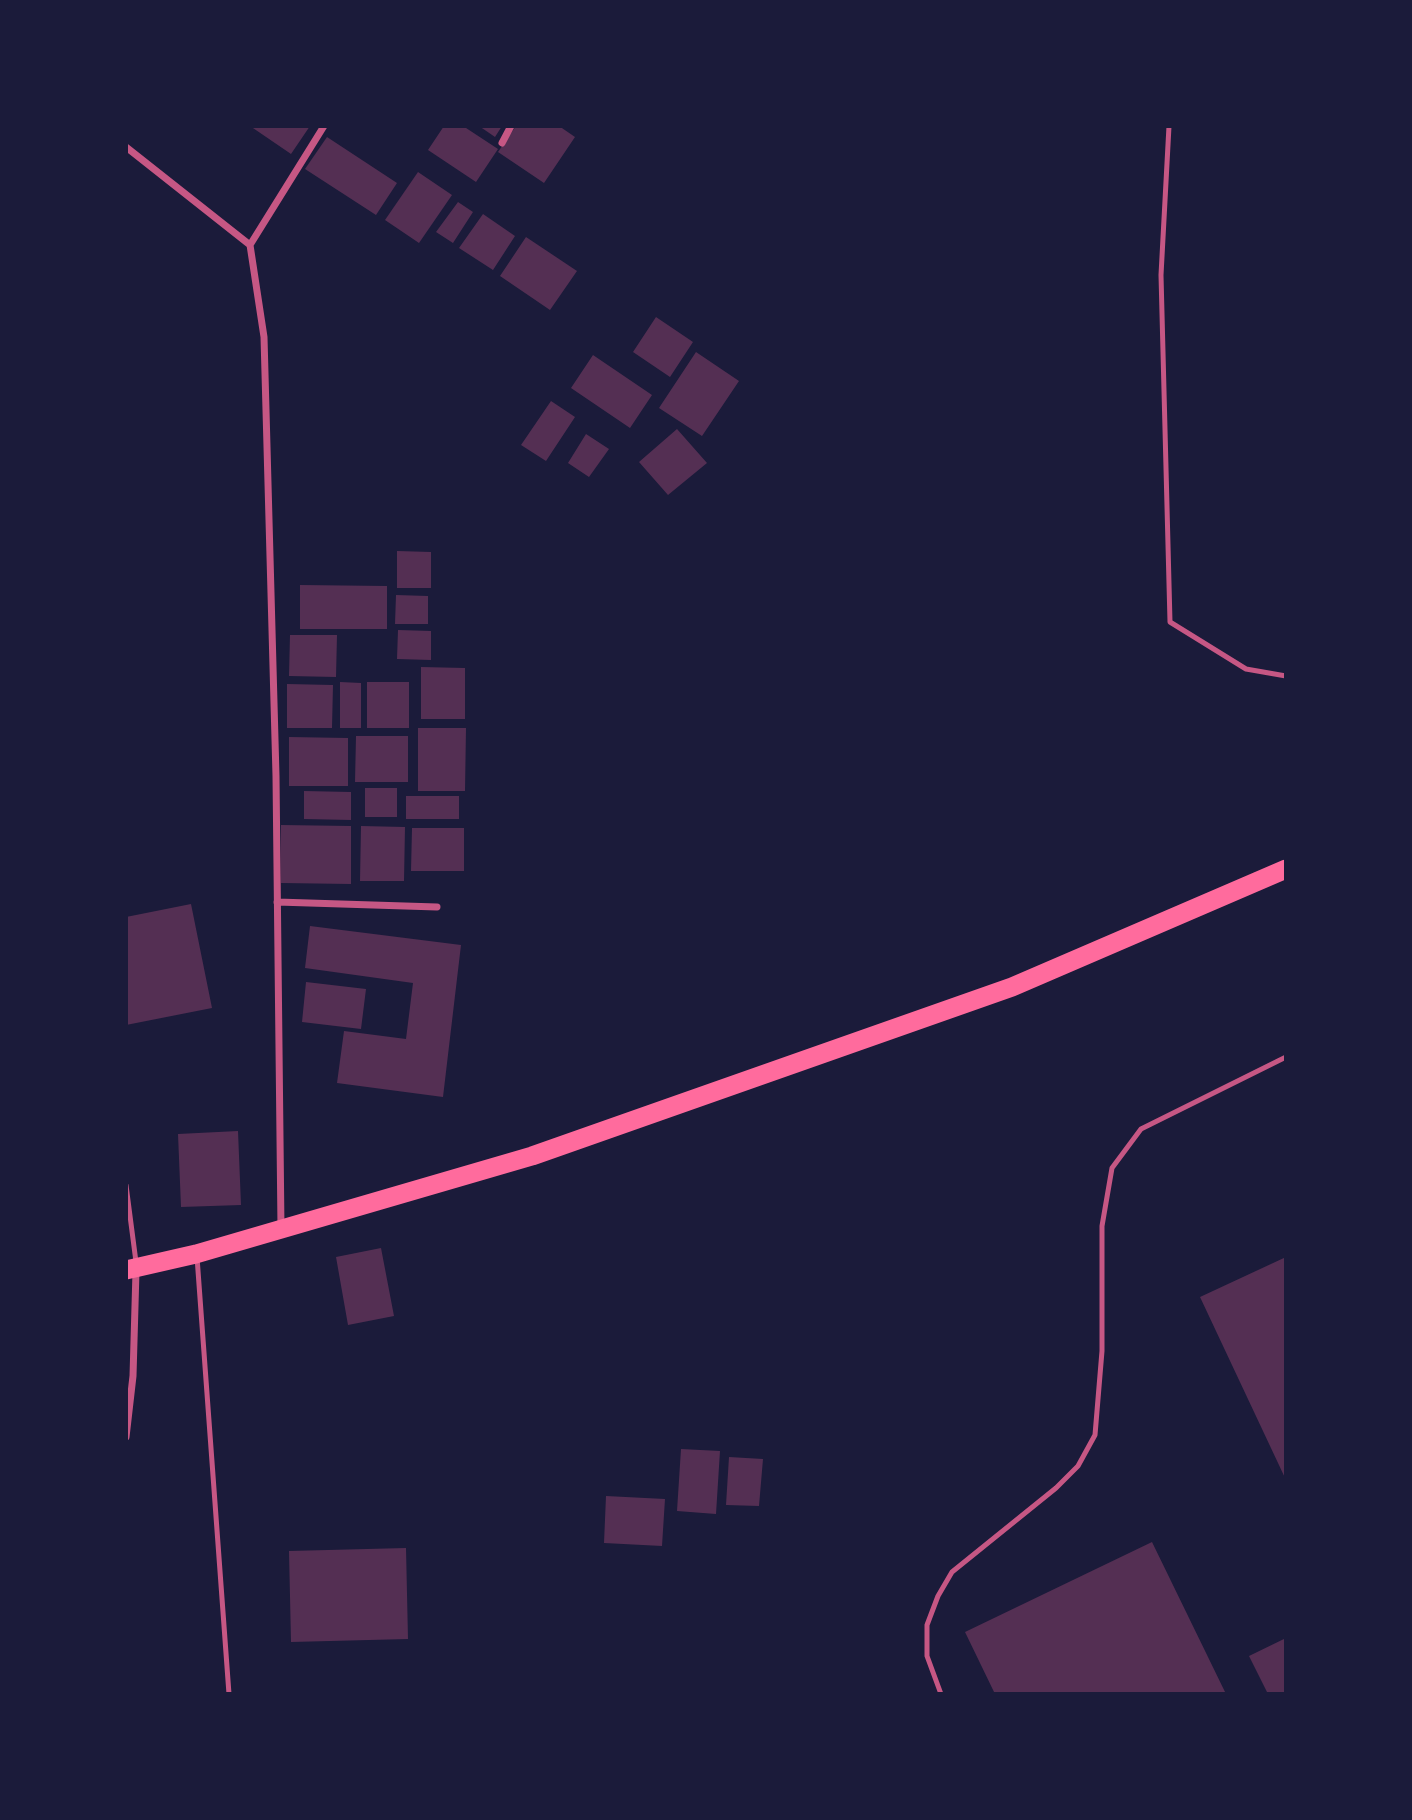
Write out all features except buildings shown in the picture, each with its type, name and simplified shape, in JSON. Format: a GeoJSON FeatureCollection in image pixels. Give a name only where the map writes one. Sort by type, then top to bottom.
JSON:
{"type":"FeatureCollection","features":[{"type":"Feature","properties":{"kind":"highway"},"geometry":{"type":"LineString","coordinates":[[131,1269],[196,1254],[532,1156],[1012,987],[1286,869]]}},
{"type":"Feature","properties":{"kind":"street"},"geometry":{"type":"LineString","coordinates":[[281,1229],[277,902],[264,337],[250,245],[324,126]]}},
{"type":"Feature","properties":{"kind":"street"},"geometry":{"type":"LineString","coordinates":[[502,143],[511,126]]}},
{"type":"Feature","properties":{"kind":"street"},"geometry":{"type":"LineString","coordinates":[[126,147],[250,245]]}},
{"type":"Feature","properties":{"kind":"street"},"geometry":{"type":"LineString","coordinates":[[277,902],[437,907]]}},
{"type":"Feature","properties":{"kind":"street"},"geometry":{"type":"LineString","coordinates":[[126,1437],[133,1376],[131,1269]]}},
{"type":"Feature","properties":{"kind":"lane"},"geometry":{"type":"LineString","coordinates":[[1169,126],[1161,275],[1170,622],[1246,669],[1286,676]]}},
{"type":"Feature","properties":{"kind":"lane"},"geometry":{"type":"LineString","coordinates":[[941,1694],[927,1656],[927,1625],[938,1595],[952,1572],[1078,1466],[1095,1435],[1102,1351],[1102,1226],[1112,1168],[1141,1129],[1286,1057]]}},
{"type":"Feature","properties":{"kind":"lane"},"geometry":{"type":"LineString","coordinates":[[126,1185],[131,1269]]}},
{"type":"Feature","properties":{"kind":"lane"},"geometry":{"type":"LineString","coordinates":[[196,1254],[229,1694]]}}]}
